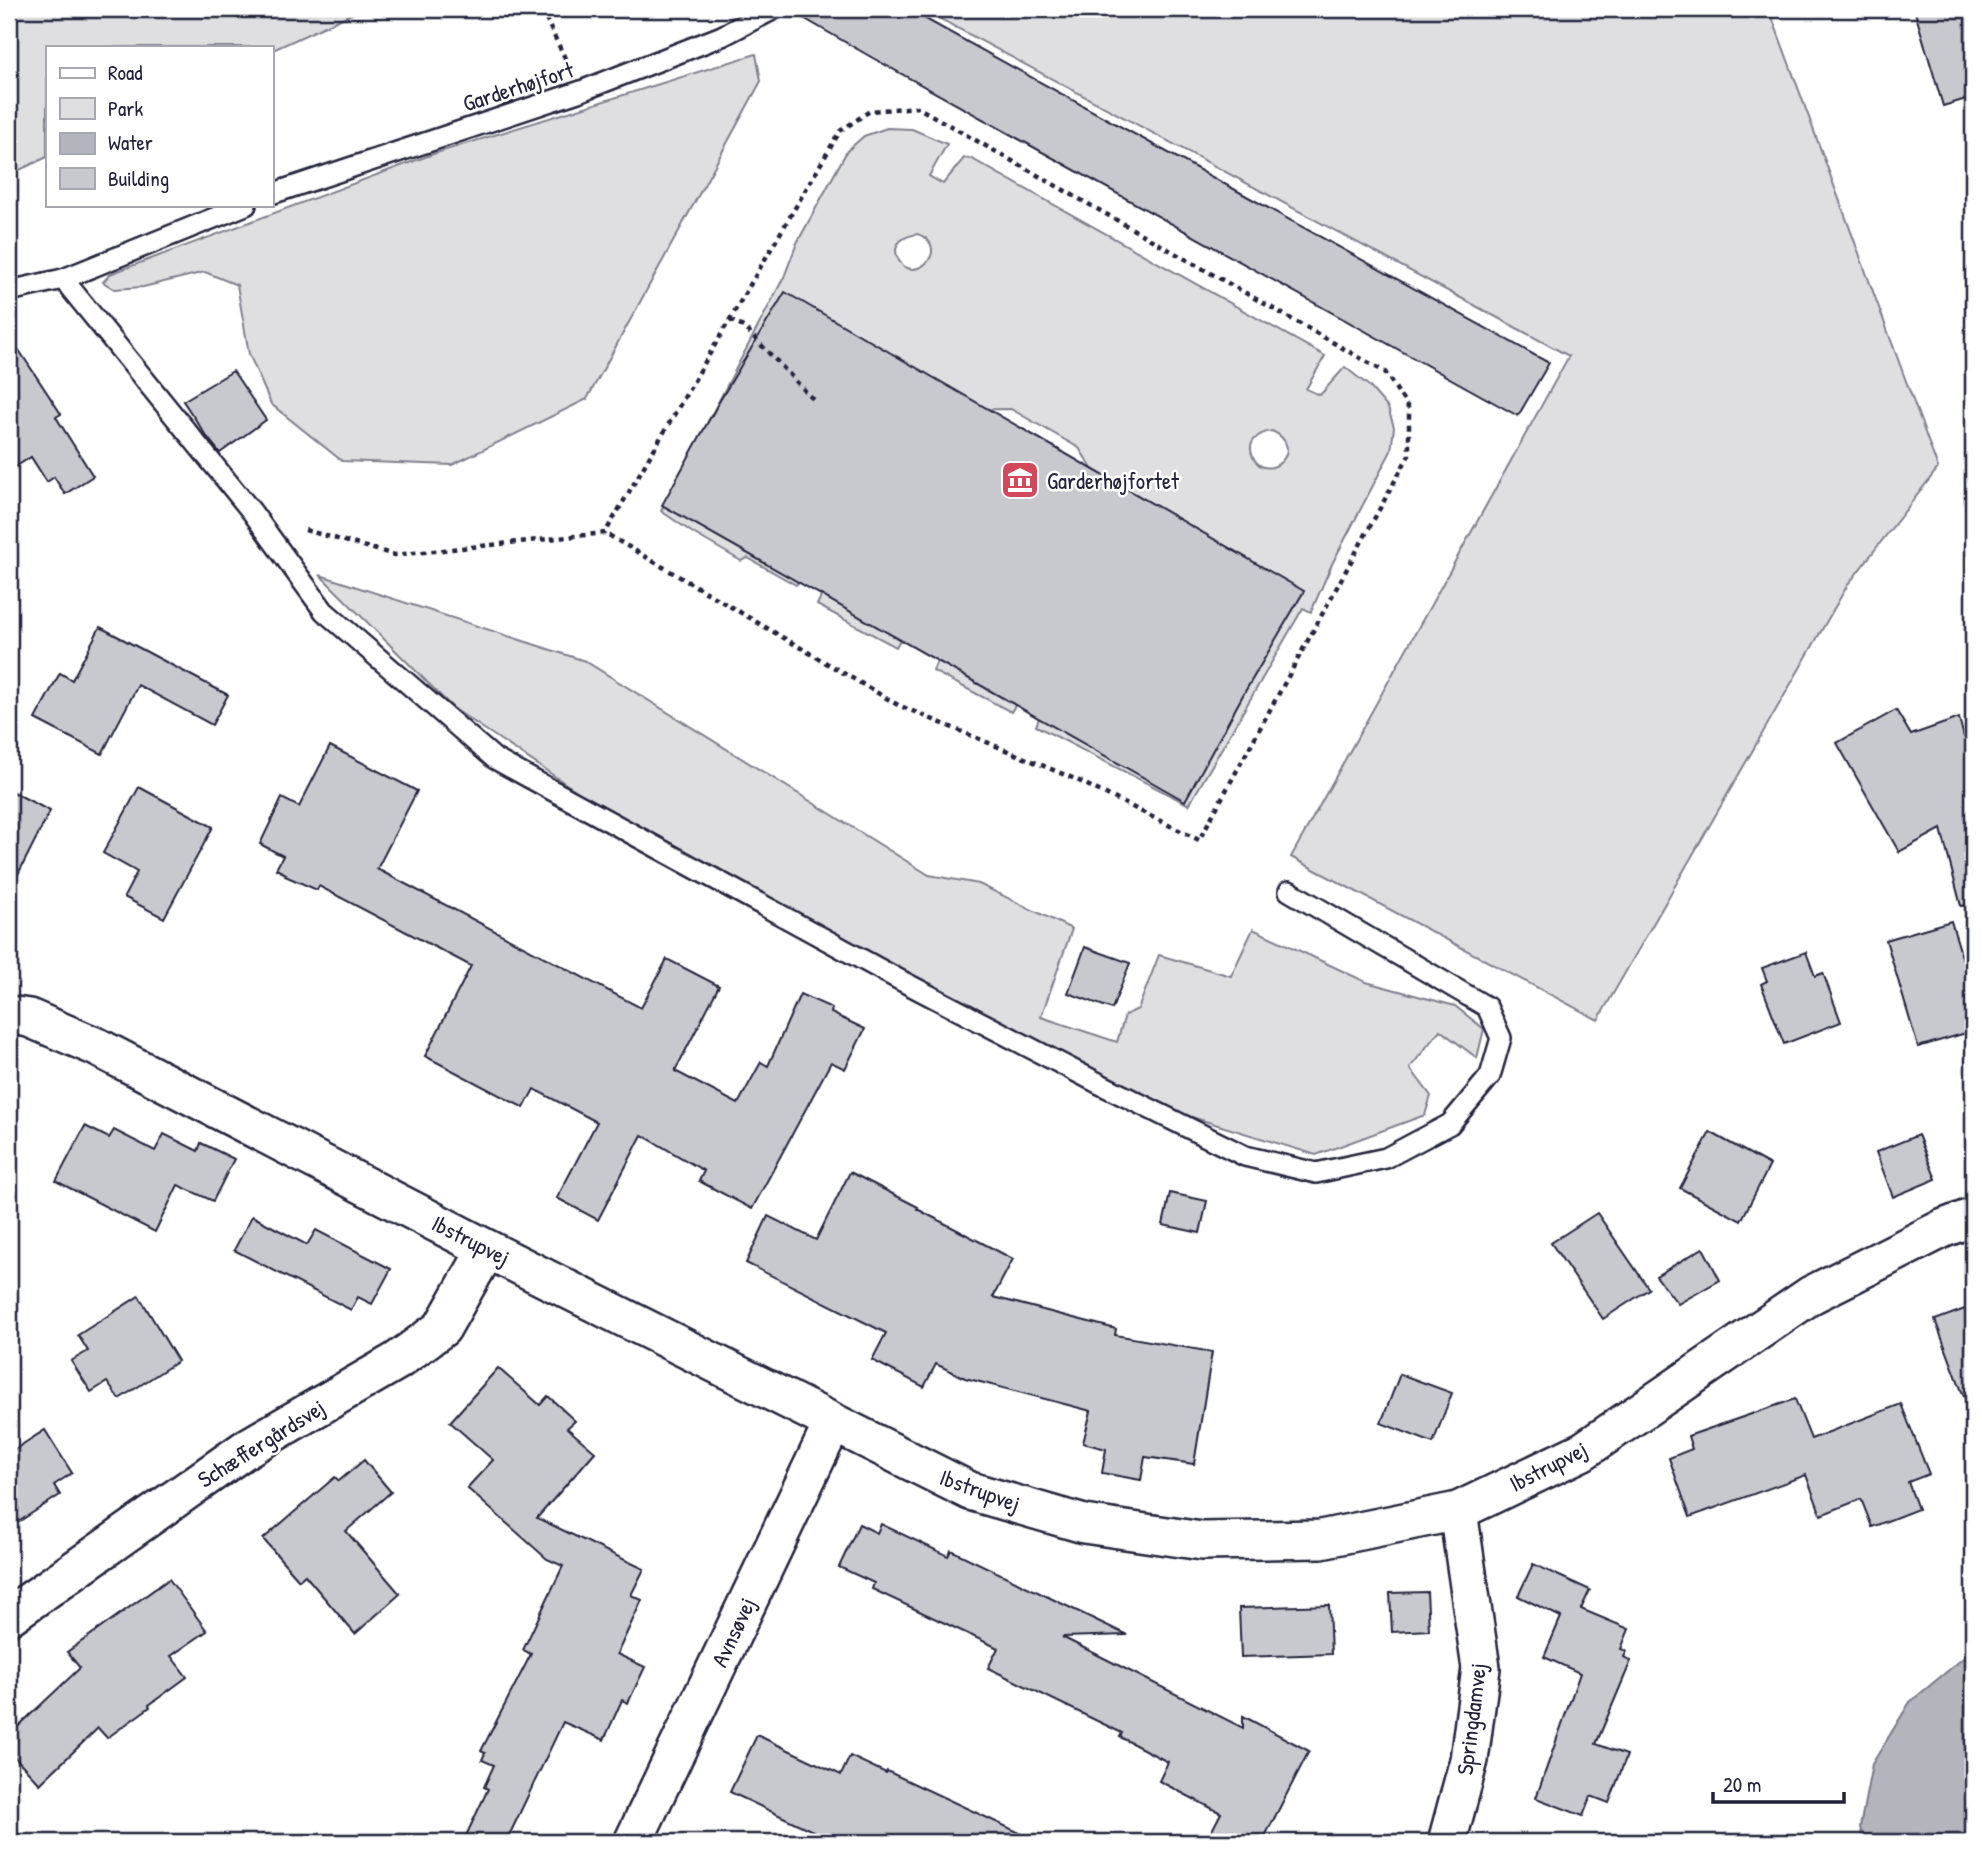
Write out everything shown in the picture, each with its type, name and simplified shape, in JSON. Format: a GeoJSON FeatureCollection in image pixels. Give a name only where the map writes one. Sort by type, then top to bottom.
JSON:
{"type":"FeatureCollection","features":[{"type":"Feature","properties":{"kind":"street","name":"Ibstrupvej"},"geometry":{"type":"LineString","coordinates":[[9,1015],[29,1018],[97,1047],[487,1249],[970,1491],[1084,1524],[1202,1541],[1321,1539],[1458,1510],[1583,1451],[1811,1295],[1944,1228],[1973,1217]]}},
{"type":"Feature","properties":{"kind":"street","name":"Schæffergårdsvej"},"geometry":{"type":"LineString","coordinates":[[9,1616],[247,1448],[397,1361],[442,1328],[487,1249]]}},
{"type":"Feature","properties":{"kind":"street","name":"Avnsøvej"},"geometry":{"type":"LineString","coordinates":[[633,1842],[833,1423]]}},
{"type":"Feature","properties":{"kind":"street","name":"Springdamvej"},"geometry":{"type":"LineString","coordinates":[[1447,1842],[1469,1760],[1482,1668],[1458,1510]]}},
{"type":"Feature","properties":{"kind":"lane","name":"Garderhøjfort"},"geometry":{"type":"LineString","coordinates":[[273,193],[581,91],[722,36],[774,9]]}},
{"type":"Feature","properties":{"kind":"lane"},"geometry":{"type":"LineString","coordinates":[[9,290],[63,279],[244,206]]}},
{"type":"Feature","properties":{"kind":"lane"},"geometry":{"type":"LineString","coordinates":[[63,279],[251,512],[324,611],[495,759],[898,979],[1100,1084],[1245,1156],[1317,1174],[1386,1158],[1450,1124],[1490,1076],[1501,1038],[1487,1007],[1289,891]]}},
{"type":"Feature","properties":{"kind":"path"},"geometry":{"type":"LineString","coordinates":[[541,9],[581,91]]}},
{"type":"Feature","properties":{"kind":"path"},"geometry":{"type":"LineString","coordinates":[[251,512],[323,536],[395,555],[606,533],[898,705],[1075,779],[1199,840],[1409,456],[1409,409],[1385,372],[917,107],[870,111],[840,131],[606,533]]}},
{"type":"Feature","properties":{"kind":"path"},"geometry":{"type":"LineString","coordinates":[[730,320],[745,328],[814,400]]}},
{"type":"Feature","properties":{"kind":"green space"},"geometry":{"type":"Polygon","coordinates":[[[9,9],[362,9],[273,50],[273,46],[46,46],[46,157],[9,175],[9,9]]]}},
{"type":"Feature","properties":{"kind":"green space"},"geometry":{"type":"Polygon","coordinates":[[[939,9],[1769,9],[1938,468],[1847,586],[1598,1020],[1291,857],[1569,356],[929,13],[939,9]]]}},
{"type":"Feature","properties":{"kind":"green space"},"geometry":{"type":"Polygon","coordinates":[[[756,54],[761,81],[587,399],[452,465],[342,461],[271,404],[249,354],[237,285],[205,272],[143,287],[114,289],[103,282],[110,274],[433,154],[756,54]]]}},
{"type":"Feature","properties":{"kind":"green space"},"geometry":{"type":"Polygon","coordinates":[[[887,128],[912,129],[947,144],[929,176],[943,184],[964,158],[972,159],[1325,356],[1306,389],[1320,395],[1345,367],[1369,386],[1388,408],[1394,427],[1391,451],[1332,564],[1311,612],[1303,608],[1189,805],[1036,726],[1040,715],[1018,701],[1011,712],[933,671],[939,655],[904,633],[896,647],[817,605],[823,592],[801,578],[796,585],[748,558],[741,561],[661,511],[784,277],[797,243],[847,151],[864,136],[887,128]],[[918,234],[900,241],[896,249],[898,259],[903,266],[910,269],[924,265],[932,254],[927,239],[918,234]],[[1011,409],[947,410],[1114,503],[1079,448],[1011,409]],[[1272,431],[1255,439],[1251,452],[1259,465],[1267,468],[1282,461],[1287,446],[1282,438],[1272,431]]]}},
{"type":"Feature","properties":{"kind":"green space"},"geometry":{"type":"Polygon","coordinates":[[[320,575],[585,661],[929,875],[979,884],[1072,929],[1041,1017],[1117,1042],[1125,1015],[1138,1009],[1159,955],[1231,976],[1253,929],[1366,982],[1455,1006],[1484,1029],[1477,1058],[1440,1030],[1410,1068],[1431,1096],[1425,1115],[1316,1155],[1182,1114],[1038,1046],[587,798],[453,708],[320,575]]]}},
{"type":"Feature","properties":{"kind":"water"},"geometry":{"type":"Polygon","coordinates":[[[1973,1650],[1973,1842],[1864,1842],[1860,1827],[1872,1764],[1910,1702],[1973,1650]]]}},
{"type":"Feature","properties":{"kind":"building"},"geometry":{"type":"Polygon","coordinates":[[[788,9],[893,9],[901,13],[915,13],[1549,363],[1518,416],[788,9]]]}},
{"type":"Feature","properties":{"kind":"building"},"geometry":{"type":"Polygon","coordinates":[[[1914,9],[1973,9],[1973,97],[1943,106],[1914,9]]]}},
{"type":"Feature","properties":{"kind":"building"},"geometry":{"type":"Polygon","coordinates":[[[785,292],[1304,591],[1185,801],[662,505],[719,402],[785,292]]]}},
{"type":"Feature","properties":{"kind":"building"},"geometry":{"type":"Polygon","coordinates":[[[9,335],[61,414],[56,417],[93,476],[65,494],[54,477],[47,482],[31,457],[9,471],[9,335]]]}},
{"type":"Feature","properties":{"kind":"building"},"geometry":{"type":"Polygon","coordinates":[[[233,371],[266,420],[220,453],[183,401],[233,371]]]}},
{"type":"Feature","properties":{"kind":"building"},"geometry":{"type":"Polygon","coordinates":[[[100,627],[228,695],[212,725],[138,685],[102,754],[35,719],[60,673],[72,680],[100,627]]]}},
{"type":"Feature","properties":{"kind":"building"},"geometry":{"type":"Polygon","coordinates":[[[1896,710],[1911,735],[1959,718],[1964,737],[1973,735],[1973,904],[1961,906],[1941,829],[1899,852],[1837,743],[1896,710]]]}},
{"type":"Feature","properties":{"kind":"building"},"geometry":{"type":"Polygon","coordinates":[[[330,746],[417,791],[377,869],[641,1008],[667,959],[719,986],[675,1071],[738,1104],[761,1062],[768,1066],[800,994],[832,1008],[831,1013],[865,1029],[845,1069],[831,1062],[752,1209],[699,1181],[704,1171],[642,1135],[598,1220],[557,1198],[597,1122],[534,1089],[524,1108],[425,1056],[471,966],[319,886],[317,890],[285,876],[286,874],[276,869],[283,856],[260,844],[282,798],[299,807],[330,746]]]}},
{"type":"Feature","properties":{"kind":"building"},"geometry":{"type":"Polygon","coordinates":[[[139,787],[213,827],[164,918],[124,897],[137,872],[103,853],[139,787]]]}},
{"type":"Feature","properties":{"kind":"building"},"geometry":{"type":"Polygon","coordinates":[[[9,790],[50,811],[9,892],[9,790]]]}},
{"type":"Feature","properties":{"kind":"building"},"geometry":{"type":"Polygon","coordinates":[[[1951,921],[1973,993],[1973,1031],[1918,1047],[1886,940],[1951,921]]]}},
{"type":"Feature","properties":{"kind":"building"},"geometry":{"type":"Polygon","coordinates":[[[1085,947],[1130,963],[1112,1009],[1068,993],[1085,947]]]}},
{"type":"Feature","properties":{"kind":"building"},"geometry":{"type":"Polygon","coordinates":[[[1806,952],[1815,976],[1823,973],[1841,1022],[1784,1044],[1761,984],[1767,981],[1762,968],[1806,952]]]}},
{"type":"Feature","properties":{"kind":"building"},"geometry":{"type":"Polygon","coordinates":[[[85,1126],[109,1138],[114,1130],[155,1151],[164,1134],[198,1151],[201,1143],[234,1159],[213,1201],[178,1185],[155,1232],[56,1181],[85,1126]]]}},
{"type":"Feature","properties":{"kind":"building"},"geometry":{"type":"Polygon","coordinates":[[[1710,1132],[1770,1165],[1741,1221],[1680,1188],[1710,1132]]]}},
{"type":"Feature","properties":{"kind":"building"},"geometry":{"type":"Polygon","coordinates":[[[1918,1135],[1936,1179],[1893,1197],[1876,1152],[1918,1135]]]}},
{"type":"Feature","properties":{"kind":"building"},"geometry":{"type":"Polygon","coordinates":[[[850,1172],[1013,1259],[993,1297],[1116,1329],[1115,1335],[1212,1352],[1194,1464],[1145,1457],[1141,1480],[1102,1473],[1106,1449],[1083,1443],[1091,1411],[965,1378],[936,1364],[924,1387],[872,1360],[886,1333],[746,1263],[768,1216],[816,1240],[850,1172]]]}},
{"type":"Feature","properties":{"kind":"building"},"geometry":{"type":"Polygon","coordinates":[[[1170,1193],[1207,1201],[1200,1233],[1163,1225],[1170,1193]]]}},
{"type":"Feature","properties":{"kind":"building"},"geometry":{"type":"Polygon","coordinates":[[[1597,1213],[1649,1289],[1603,1319],[1551,1243],[1597,1213]]]}},
{"type":"Feature","properties":{"kind":"building"},"geometry":{"type":"Polygon","coordinates":[[[252,1216],[307,1245],[316,1230],[391,1269],[372,1304],[358,1297],[351,1310],[234,1250],[252,1216]]]}},
{"type":"Feature","properties":{"kind":"building"},"geometry":{"type":"Polygon","coordinates":[[[1703,1248],[1720,1280],[1678,1304],[1656,1276],[1703,1248]]]}},
{"type":"Feature","properties":{"kind":"building"},"geometry":{"type":"Polygon","coordinates":[[[139,1296],[178,1361],[119,1399],[107,1382],[91,1392],[71,1361],[88,1351],[78,1335],[139,1296]]]}},
{"type":"Feature","properties":{"kind":"building"},"geometry":{"type":"Polygon","coordinates":[[[1973,1306],[1973,1412],[1970,1413],[1935,1320],[1973,1306]]]}},
{"type":"Feature","properties":{"kind":"building"},"geometry":{"type":"Polygon","coordinates":[[[498,1368],[540,1405],[548,1396],[575,1421],[567,1428],[595,1452],[537,1518],[644,1569],[631,1595],[642,1600],[617,1654],[645,1667],[628,1703],[622,1700],[604,1740],[563,1722],[506,1842],[463,1842],[488,1789],[484,1787],[494,1765],[482,1760],[485,1753],[481,1751],[531,1654],[523,1650],[563,1566],[547,1559],[467,1488],[493,1460],[450,1422],[498,1368]]]}},
{"type":"Feature","properties":{"kind":"building"},"geometry":{"type":"Polygon","coordinates":[[[1400,1374],[1452,1393],[1433,1443],[1381,1423],[1400,1374]]]}},
{"type":"Feature","properties":{"kind":"building"},"geometry":{"type":"Polygon","coordinates":[[[1795,1399],[1811,1439],[1901,1404],[1929,1474],[1908,1482],[1918,1509],[1872,1527],[1861,1499],[1821,1515],[1806,1475],[1690,1517],[1669,1458],[1692,1449],[1688,1436],[1795,1399]]]}},
{"type":"Feature","properties":{"kind":"building"},"geometry":{"type":"Polygon","coordinates":[[[45,1430],[72,1473],[54,1485],[60,1495],[9,1528],[9,1453],[45,1430]]]}},
{"type":"Feature","properties":{"kind":"building"},"geometry":{"type":"Polygon","coordinates":[[[364,1460],[391,1492],[346,1531],[400,1594],[355,1634],[305,1575],[299,1580],[263,1539],[335,1477],[339,1481],[364,1460]]]}},
{"type":"Feature","properties":{"kind":"building"},"geometry":{"type":"Polygon","coordinates":[[[859,1524],[877,1533],[881,1524],[948,1556],[951,1550],[1127,1635],[1062,1637],[1243,1728],[1243,1716],[1309,1751],[1262,1842],[1206,1842],[1221,1813],[1159,1781],[1168,1762],[1120,1737],[1122,1733],[988,1668],[998,1648],[872,1589],[874,1583],[839,1567],[859,1524]]]}},
{"type":"Feature","properties":{"kind":"building"},"geometry":{"type":"Polygon","coordinates":[[[1533,1564],[1590,1590],[1581,1609],[1629,1629],[1621,1649],[1627,1651],[1624,1657],[1631,1661],[1596,1744],[1627,1755],[1609,1803],[1591,1796],[1583,1816],[1536,1798],[1580,1673],[1544,1657],[1561,1617],[1518,1596],[1533,1564]]]}},
{"type":"Feature","properties":{"kind":"building"},"geometry":{"type":"Polygon","coordinates":[[[169,1579],[207,1631],[171,1656],[187,1677],[107,1738],[98,1728],[40,1784],[9,1751],[9,1735],[80,1668],[67,1652],[169,1579]]]}},
{"type":"Feature","properties":{"kind":"building"},"geometry":{"type":"Polygon","coordinates":[[[1427,1592],[1429,1630],[1392,1632],[1390,1593],[1427,1592]]]}},
{"type":"Feature","properties":{"kind":"building"},"geometry":{"type":"Polygon","coordinates":[[[1329,1605],[1331,1654],[1241,1657],[1239,1608],[1329,1605]]]}},
{"type":"Feature","properties":{"kind":"building"},"geometry":{"type":"Polygon","coordinates":[[[757,1735],[841,1775],[850,1756],[1039,1842],[836,1842],[730,1792],[757,1735]]]}},
{"type":"Feature","properties":{"kind":"place","name":"Garderhøjfortet"},"geometry":{"type":"Point","coordinates":[1020,480]}}]}
